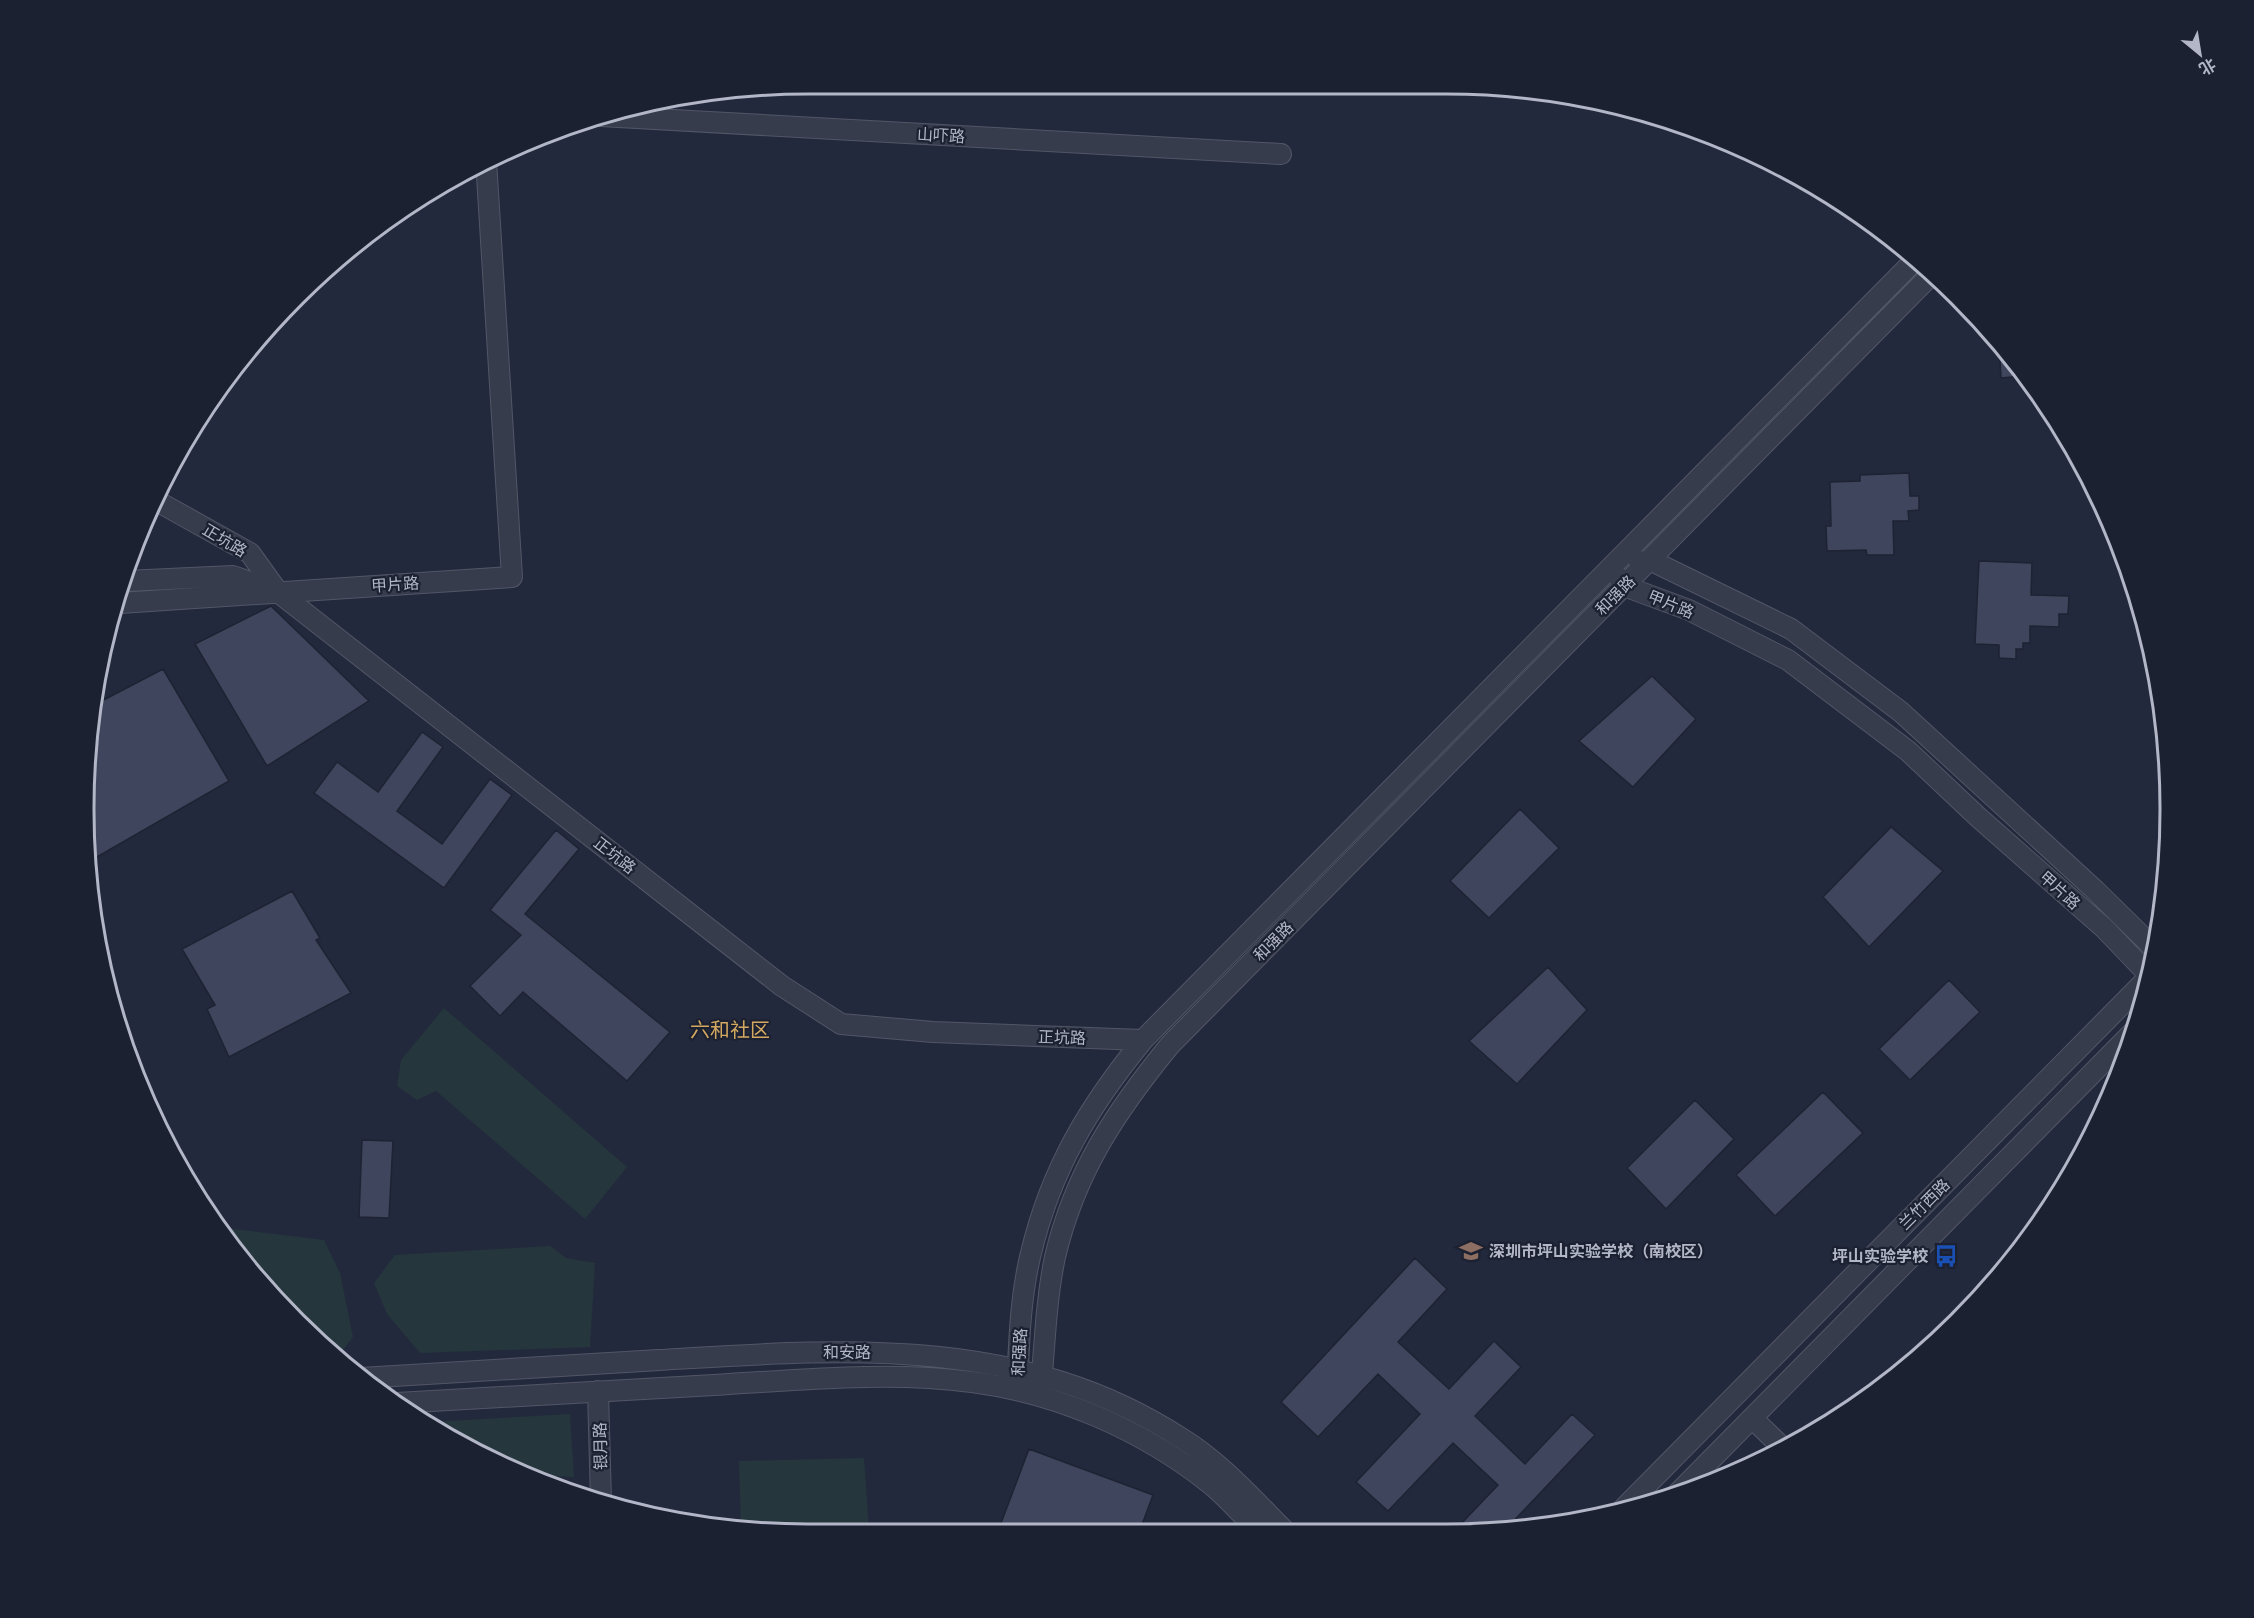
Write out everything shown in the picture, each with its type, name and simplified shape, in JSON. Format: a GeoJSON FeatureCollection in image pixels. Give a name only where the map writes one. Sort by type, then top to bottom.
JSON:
{"type":"FeatureCollection","features":[{"type":"Feature","properties":{"kind":"street","name":"山吓路"},"geometry":{"type":"LineString","coordinates":[[630,118],[1281,154]]}},
{"type":"Feature","properties":{"kind":"street","name":"甲片路"},"geometry":{"type":"LineString","coordinates":[[125,603],[512,577],[487,171]]}},
{"type":"Feature","properties":{"kind":"street","name":"和强路"},"geometry":{"type":"LineString","coordinates":[[1017,1390],[1022,1303],[1030,1254],[1046,1201],[1067,1152],[1089,1111],[1112,1078],[1143,1040],[1909,266]]}},
{"type":"Feature","properties":{"kind":"street","name":"和强路"},"geometry":{"type":"LineString","coordinates":[[1017,1390],[1042,1375],[1055,1259],[1064,1222],[1079,1182],[1102,1137],[1131,1093],[1170,1045],[1925,281]]}},
{"type":"Feature","properties":{"kind":"street","name":"正坑路"},"geometry":{"type":"LineString","coordinates":[[163,504],[250,553],[278,592],[782,986],[841,1024],[933,1032],[1143,1040]]}},
{"type":"Feature","properties":{"kind":"street","name":"甲片路"},"geometry":{"type":"LineString","coordinates":[[1650,560],[1791,629],[1901,712],[2088,883],[2147,941]]}},
{"type":"Feature","properties":{"kind":"street"},"geometry":{"type":"LineString","coordinates":[[1624,586],[1612,566],[1650,560]]}},
{"type":"Feature","properties":{"kind":"street","name":"甲片路"},"geometry":{"type":"LineString","coordinates":[[131,581],[233,576],[278,592]]}},
{"type":"Feature","properties":{"kind":"street","name":"甲片路"},"geometry":{"type":"LineString","coordinates":[[1624,586],[1689,610],[1797,666],[1908,751],[1978,817],[2104,928],[2141,968]]}},
{"type":"Feature","properties":{"kind":"street","name":"兰竹西路"},"geometry":{"type":"LineString","coordinates":[[1634,1498],[2136,989]]}},
{"type":"Feature","properties":{"kind":"street","name":"兰竹西路"},"geometry":{"type":"LineString","coordinates":[[1691,1480],[2119,1046]]}},
{"type":"Feature","properties":{"kind":"street","name":"和安路"},"geometry":{"type":"LineString","coordinates":[[376,1377],[750,1354],[919,1353],[951,1357],[1018,1368],[1109,1400],[1181,1437],[1221,1468],[1278,1524]]}},
{"type":"Feature","properties":{"kind":"street"},"geometry":{"type":"LineString","coordinates":[[949,1381],[951,1357]]}},
{"type":"Feature","properties":{"kind":"street","name":"和安路"},"geometry":{"type":"LineString","coordinates":[[411,1402],[840,1378],[972,1382],[1017,1390],[1058,1401],[1101,1418],[1139,1437],[1209,1483],[1251,1524]]}},
{"type":"Feature","properties":{"kind":"street","name":"银月路"},"geometry":{"type":"LineString","coordinates":[[598,1391],[601,1492]]}},
{"type":"Feature","properties":{"kind":"street"},"geometry":{"type":"LineString","coordinates":[[1752,1418],[1776,1442]]}},
{"type":"Feature","properties":{"kind":"shaded area"},"geometry":{"type":"Polygon","coordinates":[[[444,1008],[627,1167],[585,1219],[436,1091],[417,1100],[397,1086],[401,1060],[444,1008]]]}},
{"type":"Feature","properties":{"kind":"shaded area"},"geometry":{"type":"Polygon","coordinates":[[[231,1229],[324,1240],[340,1273],[353,1337],[343,1350],[338,1346],[272,1280],[231,1229]]]}},
{"type":"Feature","properties":{"kind":"shaded area"},"geometry":{"type":"Polygon","coordinates":[[[550,1246],[566,1258],[595,1263],[590,1347],[420,1353],[387,1314],[374,1283],[395,1255],[550,1246]]]}},
{"type":"Feature","properties":{"kind":"shaded area"},"geometry":{"type":"Polygon","coordinates":[[[570,1414],[574,1477],[554,1476],[536,1469],[493,1450],[441,1421],[570,1414]]]}},
{"type":"Feature","properties":{"kind":"shaded area"},"geometry":{"type":"Polygon","coordinates":[[[864,1458],[869,1524],[809,1524],[741,1520],[739,1461],[864,1458]]]}},
{"type":"Feature","properties":{"kind":"building"},"geometry":{"type":"Polygon","coordinates":[[[2000,360],[2014,377],[2001,378],[2000,360]]]}},
{"type":"Feature","properties":{"kind":"building"},"geometry":{"type":"Polygon","coordinates":[[[1909,473],[1910,496],[1919,496],[1919,510],[1908,511],[1909,521],[1893,521],[1894,555],[1867,555],[1866,550],[1827,551],[1826,526],[1831,526],[1830,482],[1860,481],[1860,475],[1909,473]]]}},
{"type":"Feature","properties":{"kind":"building"},"geometry":{"type":"Polygon","coordinates":[[[1979,561],[2032,563],[2031,595],[2069,596],[2068,614],[2059,614],[2059,627],[2030,626],[2030,643],[2023,643],[2023,649],[2016,649],[2016,659],[1999,658],[1999,645],[1975,644],[1979,561]]]}},
{"type":"Feature","properties":{"kind":"building"},"geometry":{"type":"Polygon","coordinates":[[[271,606],[369,701],[267,766],[195,644],[271,606]]]}},
{"type":"Feature","properties":{"kind":"building"},"geometry":{"type":"Polygon","coordinates":[[[163,669],[229,781],[96,857],[94,809],[96,762],[103,700],[163,669]]]}},
{"type":"Feature","properties":{"kind":"building"},"geometry":{"type":"Polygon","coordinates":[[[1652,676],[1696,719],[1633,787],[1579,741],[1652,676]]]}},
{"type":"Feature","properties":{"kind":"building"},"geometry":{"type":"Polygon","coordinates":[[[422,732],[443,747],[397,811],[442,844],[490,779],[512,795],[444,888],[314,793],[337,762],[378,792],[422,732]]]}},
{"type":"Feature","properties":{"kind":"building"},"geometry":{"type":"Polygon","coordinates":[[[1520,809],[1559,848],[1489,918],[1450,881],[1520,809]]]}},
{"type":"Feature","properties":{"kind":"building"},"geometry":{"type":"Polygon","coordinates":[[[1891,827],[1943,871],[1869,947],[1823,897],[1891,827]]]}},
{"type":"Feature","properties":{"kind":"building"},"geometry":{"type":"Polygon","coordinates":[[[556,830],[579,849],[525,914],[670,1032],[627,1081],[523,992],[500,1016],[470,986],[521,935],[490,910],[556,830]]]}},
{"type":"Feature","properties":{"kind":"building"},"geometry":{"type":"Polygon","coordinates":[[[292,891],[320,938],[316,940],[351,993],[229,1057],[207,1009],[215,1005],[182,949],[292,891]]]}},
{"type":"Feature","properties":{"kind":"building"},"geometry":{"type":"Polygon","coordinates":[[[1548,967],[1587,1010],[1517,1084],[1469,1041],[1548,967]]]}},
{"type":"Feature","properties":{"kind":"building"},"geometry":{"type":"Polygon","coordinates":[[[1949,980],[1980,1012],[1910,1080],[1879,1049],[1949,980]]]}},
{"type":"Feature","properties":{"kind":"building"},"geometry":{"type":"Polygon","coordinates":[[[1823,1092],[1863,1133],[1775,1216],[1736,1175],[1823,1092]]]}},
{"type":"Feature","properties":{"kind":"building"},"geometry":{"type":"Polygon","coordinates":[[[1695,1100],[1734,1139],[1666,1209],[1627,1168],[1695,1100]]]}},
{"type":"Feature","properties":{"kind":"building"},"geometry":{"type":"Polygon","coordinates":[[[362,1140],[393,1141],[389,1218],[359,1217],[362,1140]]]}},
{"type":"Feature","properties":{"kind":"building"},"geometry":{"type":"Polygon","coordinates":[[[1415,1258],[1447,1289],[1398,1342],[1449,1389],[1494,1341],[1521,1367],[1475,1416],[1525,1464],[1572,1414],[1595,1435],[1515,1519],[1461,1523],[1498,1485],[1453,1443],[1388,1511],[1356,1482],[1420,1414],[1378,1374],[1318,1437],[1281,1402],[1415,1258]]]}},
{"type":"Feature","properties":{"kind":"building"},"geometry":{"type":"Polygon","coordinates":[[[1029,1449],[1153,1495],[1142,1524],[1001,1524],[1029,1449]]]}},
{"type":"Feature","properties":{"kind":"place","name":"深圳市坪山实验学校（南校区）"},"geometry":{"type":"Point","coordinates":[1471,1251]}},
{"type":"Feature","properties":{"kind":"place","name":"坪山实验学校"},"geometry":{"type":"Point","coordinates":[1946,1256]}},
{"type":"Feature","properties":{"kind":"district","name":"六和社区"},"geometry":{"type":"Point","coordinates":[730,1030]}}]}
